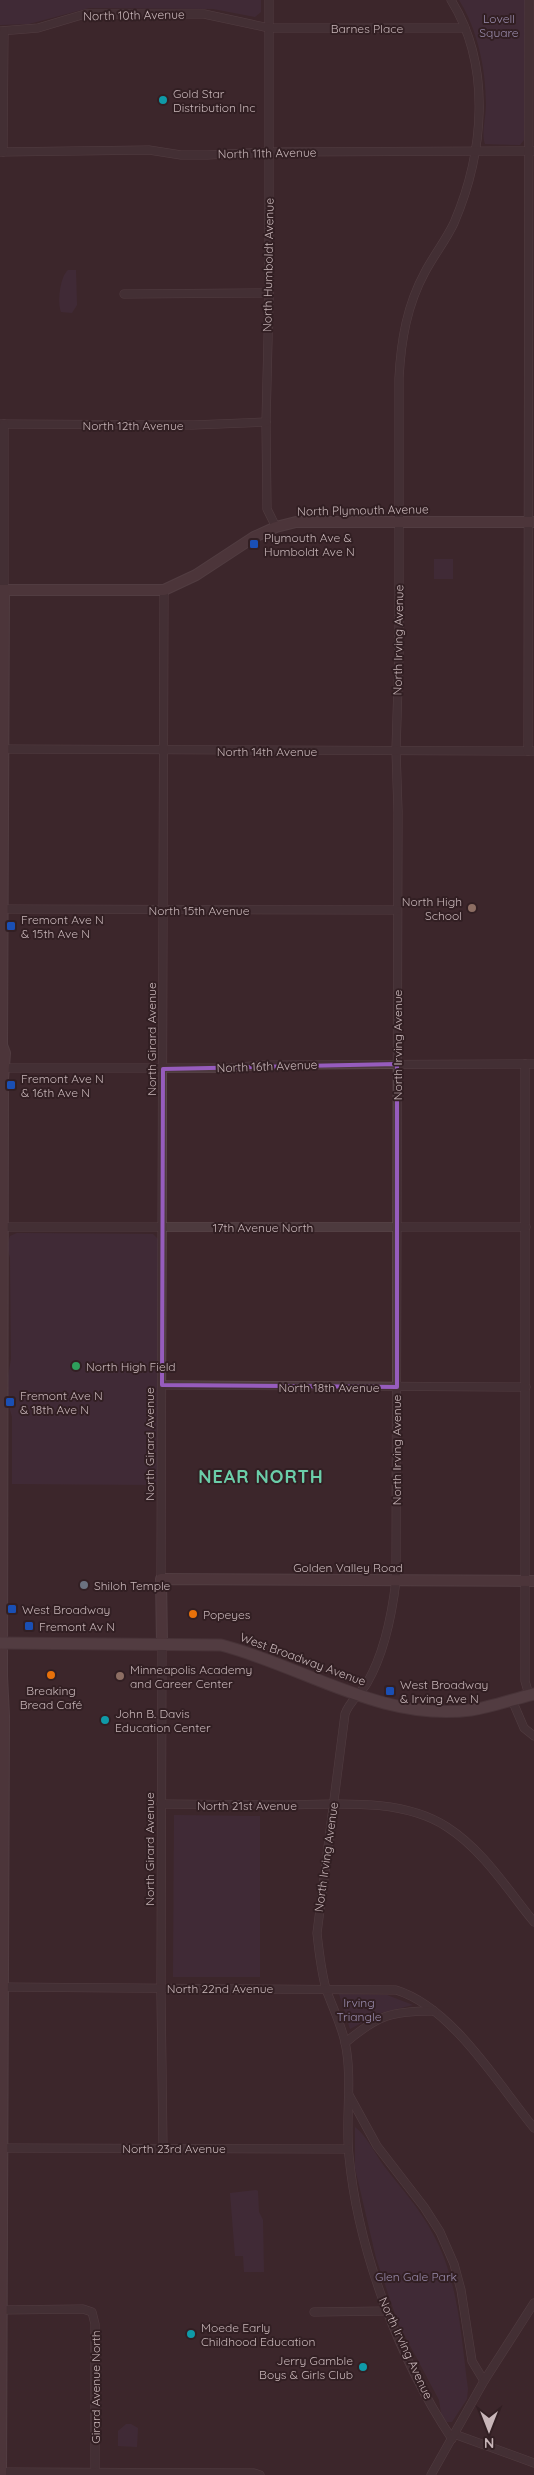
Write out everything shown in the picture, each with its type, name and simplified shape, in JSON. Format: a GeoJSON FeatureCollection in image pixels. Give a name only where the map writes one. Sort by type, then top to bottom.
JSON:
{"type":"FeatureCollection","features":[{"type":"Feature","properties":{"kind":"main road","name":"West Broadway Avenue"},"geometry":{"type":"LineString","coordinates":[[1,1643],[221,1645],[242,1651],[358,1695],[411,1709],[430,1711],[471,1710],[532,1694]]}},
{"type":"Feature","properties":{"kind":"street","name":"North Humboldt Avenue"},"geometry":{"type":"LineString","coordinates":[[269,0],[267,509],[276,528]]}},
{"type":"Feature","properties":{"kind":"street","name":"North Irving Avenue"},"geometry":{"type":"LineString","coordinates":[[450,0],[465,28],[476,64],[480,89],[474,152],[464,196],[453,223],[425,272],[412,301],[405,323],[399,378],[396,750],[398,811],[396,1580],[391,1618],[385,1638],[367,1682],[347,1706],[345,1714],[317,1932],[319,1960],[326,1989],[345,2043],[348,2093],[348,2149],[352,2186],[369,2260],[387,2311],[426,2395],[453,2436]]}},
{"type":"Feature","properties":{"kind":"street"},"geometry":{"type":"LineString","coordinates":[[529,0],[532,522],[531,751]]}},
{"type":"Feature","properties":{"kind":"street","name":"North 10th Avenue"},"geometry":{"type":"LineString","coordinates":[[2,31],[38,28],[85,14],[204,14],[269,28]]}},
{"type":"Feature","properties":{"kind":"street","name":"Barnes Place"},"geometry":{"type":"LineString","coordinates":[[269,28],[465,28]]}},
{"type":"Feature","properties":{"kind":"street"},"geometry":{"type":"LineString","coordinates":[[2,31],[2,152]]}},
{"type":"Feature","properties":{"kind":"street","name":"North 11th Avenue"},"geometry":{"type":"LineString","coordinates":[[2,152],[150,150],[181,155],[207,155],[269,152],[531,151]]}},
{"type":"Feature","properties":{"kind":"street"},"geometry":{"type":"LineString","coordinates":[[124,294],[269,293]]}},
{"type":"Feature","properties":{"kind":"street","name":"North 12th Avenue"},"geometry":{"type":"LineString","coordinates":[[2,424],[193,425],[266,422]]}},
{"type":"Feature","properties":{"kind":"street"},"geometry":{"type":"LineString","coordinates":[[2,424],[2,1045],[6,1053],[3,1068],[1,1386],[0,2473],[256,2474]]}},
{"type":"Feature","properties":{"kind":"street","name":"North Plymouth Avenue"},"geometry":{"type":"LineString","coordinates":[[2,590],[164,590],[196,575],[254,537],[276,528],[310,521],[532,522]]}},
{"type":"Feature","properties":{"kind":"street","name":"North Girard Avenue"},"geometry":{"type":"LineString","coordinates":[[163,2148],[161,1579],[164,590]]}},
{"type":"Feature","properties":{"kind":"street","name":"North 14th Avenue"},"geometry":{"type":"LineString","coordinates":[[2,749],[531,751]]}},
{"type":"Feature","properties":{"kind":"street","name":"North 15th Avenue"},"geometry":{"type":"LineString","coordinates":[[2,909],[397,910]]}},
{"type":"Feature","properties":{"kind":"street"},"geometry":{"type":"LineString","coordinates":[[525,1064],[526,1387],[530,1581],[525,1681],[532,1694]]}},
{"type":"Feature","properties":{"kind":"street","name":"North 16th Avenue"},"geometry":{"type":"LineString","coordinates":[[3,1068],[163,1069],[230,1068],[261,1065],[534,1064]]}},
{"type":"Feature","properties":{"kind":"street","name":"17th Avenue North"},"geometry":{"type":"LineString","coordinates":[[2,1227],[526,1228]]}},
{"type":"Feature","properties":{"kind":"street","name":"North 18th Avenue"},"geometry":{"type":"LineString","coordinates":[[162,1385],[526,1387]]}},
{"type":"Feature","properties":{"kind":"street","name":"Golden Valley Road"},"geometry":{"type":"LineString","coordinates":[[161,1579],[530,1581]]}},
{"type":"Feature","properties":{"kind":"street"},"geometry":{"type":"LineString","coordinates":[[512,1700],[524,1728],[534,1736]]}},
{"type":"Feature","properties":{"kind":"street","name":"North 21st Avenue"},"geometry":{"type":"LineString","coordinates":[[161,1804],[333,1805],[399,1808],[422,1814],[446,1826],[482,1859],[534,1922]]}},
{"type":"Feature","properties":{"kind":"street","name":"North 22nd Avenue"},"geometry":{"type":"LineString","coordinates":[[1,1987],[396,1990],[413,1995],[447,2021],[534,2128]]}},
{"type":"Feature","properties":{"kind":"street"},"geometry":{"type":"LineString","coordinates":[[345,2043],[367,2024],[386,2015],[406,2011],[434,2011]]}},
{"type":"Feature","properties":{"kind":"street","name":"North Irving Avenue"},"geometry":{"type":"LineString","coordinates":[[348,2093],[377,2146],[424,2207],[440,2232],[454,2264],[461,2290],[472,2361],[484,2381]]}},
{"type":"Feature","properties":{"kind":"street","name":"North 23rd Avenue"},"geometry":{"type":"LineString","coordinates":[[1,2148],[348,2149]]}},
{"type":"Feature","properties":{"kind":"street"},"geometry":{"type":"LineString","coordinates":[[431,2475],[484,2381],[534,2303]]}},
{"type":"Feature","properties":{"kind":"street","name":"Girard Avenue North"},"geometry":{"type":"LineString","coordinates":[[1,2310],[83,2309],[92,2312],[94,2317],[95,2472]]}},
{"type":"Feature","properties":{"kind":"street"},"geometry":{"type":"LineString","coordinates":[[314,2312],[387,2311]]}},
{"type":"Feature","properties":{"kind":"street"},"geometry":{"type":"LineString","coordinates":[[453,2436],[534,2463]]}},
{"type":"Feature","properties":{"kind":"highlighted area"},"geometry":{"type":"Polygon","coordinates":[[[397,1064],[397,1387],[162,1385],[163,1069],[397,1064]]]}},
{"type":"Feature","properties":{"kind":"green space"},"geometry":{"type":"Polygon","coordinates":[[[0,0],[261,0],[261,12],[255,17],[213,9],[89,8],[29,24],[0,25],[0,0]]]}},
{"type":"Feature","properties":{"kind":"green space","name":"Lovell Square"},"geometry":{"type":"Polygon","coordinates":[[[459,0],[525,0],[524,140],[520,145],[485,144],[483,135],[486,92],[480,51],[471,24],[459,0]]]}},
{"type":"Feature","properties":{"kind":"green space"},"geometry":{"type":"Polygon","coordinates":[[[68,270],[76,270],[77,305],[72,313],[61,312],[59,302],[61,284],[68,270]]]}},
{"type":"Feature","properties":{"kind":"green space"},"geometry":{"type":"Polygon","coordinates":[[[434,559],[453,559],[453,579],[434,579],[434,559]]]}},
{"type":"Feature","properties":{"kind":"green space"},"geometry":{"type":"Polygon","coordinates":[[[17,1233],[153,1234],[159,1240],[158,1485],[12,1484],[12,1417],[8,1402],[8,1376],[11,1359],[10,1258],[7,1246],[10,1236],[17,1233]]]}},
{"type":"Feature","properties":{"kind":"green space"},"geometry":{"type":"Polygon","coordinates":[[[174,1815],[260,1816],[260,1977],[173,1977],[174,1815]]]}},
{"type":"Feature","properties":{"kind":"green space","name":"Irving Triangle"},"geometry":{"type":"Polygon","coordinates":[[[339,1994],[387,1995],[413,2005],[381,2013],[350,2029],[339,1994]]]}},
{"type":"Feature","properties":{"kind":"green space","name":"Glen Gale Park"},"geometry":{"type":"Polygon","coordinates":[[[355,2127],[367,2140],[422,2216],[442,2252],[458,2310],[468,2389],[467,2399],[452,2422],[447,2422],[442,2418],[439,2400],[398,2323],[376,2258],[355,2168],[355,2127]]]}},
{"type":"Feature","properties":{"kind":"green space"},"geometry":{"type":"Polygon","coordinates":[[[258,2191],[259,2212],[263,2220],[264,2272],[244,2272],[243,2256],[235,2256],[230,2193],[258,2191]]]}},
{"type":"Feature","properties":{"kind":"green space"},"geometry":{"type":"Polygon","coordinates":[[[126,2424],[131,2424],[138,2428],[137,2447],[118,2446],[118,2431],[126,2424]]]}},
{"type":"Feature","properties":{"kind":"place","name":"Gold Star Distribution Inc"},"geometry":{"type":"Point","coordinates":[163,100]}},
{"type":"Feature","properties":{"kind":"place","name":"Plymouth Ave & Humboldt Ave N"},"geometry":{"type":"Point","coordinates":[254,544]}},
{"type":"Feature","properties":{"kind":"place","name":"North High School"},"geometry":{"type":"Point","coordinates":[472,908]}},
{"type":"Feature","properties":{"kind":"place","name":"Fremont Ave N & 15th Ave N"},"geometry":{"type":"Point","coordinates":[11,926]}},
{"type":"Feature","properties":{"kind":"place","name":"Fremont Ave N & 16th Ave N"},"geometry":{"type":"Point","coordinates":[11,1085]}},
{"type":"Feature","properties":{"kind":"place","name":"North High Field"},"geometry":{"type":"Point","coordinates":[76,1366]}},
{"type":"Feature","properties":{"kind":"place","name":"Fremont Ave N & 18th Ave N"},"geometry":{"type":"Point","coordinates":[10,1402]}},
{"type":"Feature","properties":{"kind":"place","name":"Shiloh Temple"},"geometry":{"type":"Point","coordinates":[84,1585]}},
{"type":"Feature","properties":{"kind":"place","name":"West Broadway"},"geometry":{"type":"Point","coordinates":[12,1609]}},
{"type":"Feature","properties":{"kind":"place","name":"Popeyes"},"geometry":{"type":"Point","coordinates":[193,1614]}},
{"type":"Feature","properties":{"kind":"place","name":"Fremont Av N"},"geometry":{"type":"Point","coordinates":[29,1626]}},
{"type":"Feature","properties":{"kind":"place","name":"Breaking Bread Café"},"geometry":{"type":"Point","coordinates":[51,1675]}},
{"type":"Feature","properties":{"kind":"place","name":"Minneapolis Academy and Career Center"},"geometry":{"type":"Point","coordinates":[120,1676]}},
{"type":"Feature","properties":{"kind":"place","name":"West Broadway & Irving Ave N"},"geometry":{"type":"Point","coordinates":[390,1691]}},
{"type":"Feature","properties":{"kind":"place","name":"John B. Davis Education Center"},"geometry":{"type":"Point","coordinates":[105,1720]}},
{"type":"Feature","properties":{"kind":"place","name":"Moede Early Childhood Education"},"geometry":{"type":"Point","coordinates":[191,2334]}},
{"type":"Feature","properties":{"kind":"place","name":"Jerry Gamble Boys & Girls Club"},"geometry":{"type":"Point","coordinates":[363,2367]}},
{"type":"Feature","properties":{"kind":"district","name":"NEAR NORTH"},"geometry":{"type":"Point","coordinates":[261,1476]}}]}
